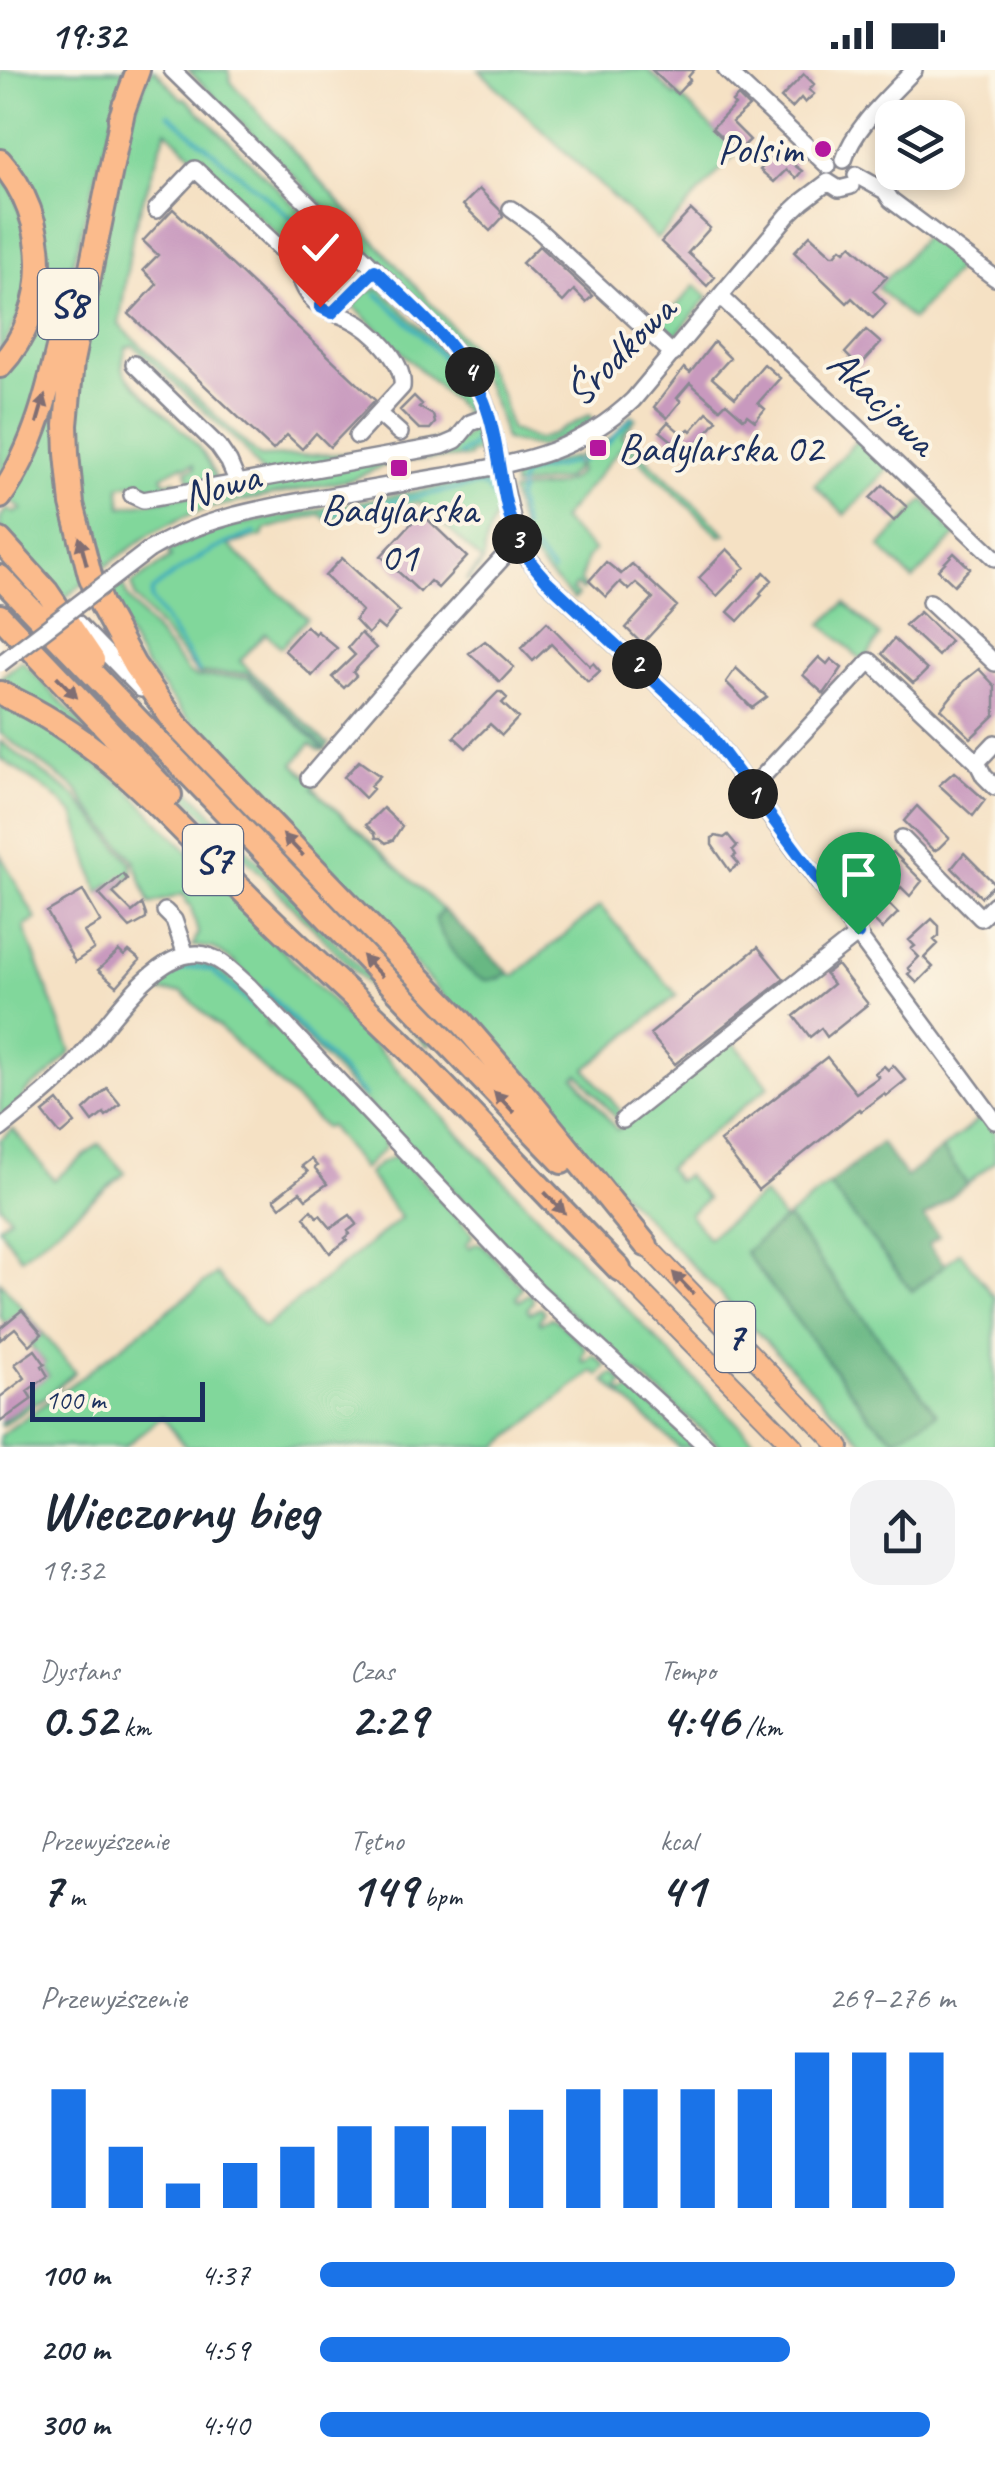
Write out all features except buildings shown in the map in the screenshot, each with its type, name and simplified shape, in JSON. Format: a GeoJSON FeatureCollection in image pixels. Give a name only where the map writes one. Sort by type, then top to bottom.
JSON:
{"type":"FeatureCollection","features":[{"type":"Feature","properties":{"kind":"highway","name":"S8"},"geometry":{"type":"LineString","coordinates":[[0,497],[18,468],[37,423],[100,178],[138,70]]}},
{"type":"Feature","properties":{"kind":"highway"},"geometry":{"type":"LineString","coordinates":[[124,106],[68,390],[67,454],[76,522],[101,604],[134,665],[178,728],[470,1030],[646,1246]]}},
{"type":"Feature","properties":{"kind":"highway"},"geometry":{"type":"LineString","coordinates":[[0,161],[28,204],[40,261],[31,315],[19,341],[0,366]]}},
{"type":"Feature","properties":{"kind":"highway","name":"S7"},"geometry":{"type":"LineString","coordinates":[[0,540],[47,592],[126,709],[646,1246]]}},
{"type":"Feature","properties":{"kind":"highway"},"geometry":{"type":"LineString","coordinates":[[0,576],[126,709]]}},
{"type":"Feature","properties":{"kind":"highway"},"geometry":{"type":"LineString","coordinates":[[0,616],[270,898],[412,1053]]}},
{"type":"Feature","properties":{"kind":"highway","name":"S7"},"geometry":{"type":"LineString","coordinates":[[0,693],[62,726],[140,786],[259,908],[412,1053],[619,1268]]}},
{"type":"Feature","properties":{"kind":"main road","name":"7"},"geometry":{"type":"LineString","coordinates":[[646,1246],[840,1447]]}},
{"type":"Feature","properties":{"kind":"main road","name":"7"},"geometry":{"type":"LineString","coordinates":[[619,1268],[794,1447]]}},
{"type":"Feature","properties":{"kind":"street"},"geometry":{"type":"LineString","coordinates":[[726,70],[834,170],[839,189],[853,180]]}},
{"type":"Feature","properties":{"kind":"street","name":"Środkowa"},"geometry":{"type":"LineString","coordinates":[[500,466],[542,455],[591,434],[632,400],[788,215],[834,170],[858,133],[914,70]]}},
{"type":"Feature","properties":{"kind":"street"},"geometry":{"type":"LineString","coordinates":[[177,75],[462,360],[476,382],[489,416],[510,517],[530,561],[701,723],[995,1121]]}},
{"type":"Feature","properties":{"kind":"street"},"geometry":{"type":"LineString","coordinates":[[834,170],[854,167],[853,180]]}},
{"type":"Feature","properties":{"kind":"street"},"geometry":{"type":"LineString","coordinates":[[156,210],[195,169],[290,259],[309,296],[322,308],[363,328],[392,356],[403,376],[402,387],[357,436]]}},
{"type":"Feature","properties":{"kind":"street"},"geometry":{"type":"LineString","coordinates":[[853,180],[876,196],[891,200],[995,278]]}},
{"type":"Feature","properties":{"kind":"street"},"geometry":{"type":"LineString","coordinates":[[510,209],[533,225],[673,354]]}},
{"type":"Feature","properties":{"kind":"street"},"geometry":{"type":"LineString","coordinates":[[332,313],[375,270]]}},
{"type":"Feature","properties":{"kind":"street","name":"Akacjowa"},"geometry":{"type":"LineString","coordinates":[[720,297],[995,558]]}},
{"type":"Feature","properties":{"kind":"street"},"geometry":{"type":"LineString","coordinates":[[134,364],[218,446],[238,483]]}},
{"type":"Feature","properties":{"kind":"street"},"geometry":{"type":"LineString","coordinates":[[379,414],[400,433]]}},
{"type":"Feature","properties":{"kind":"street"},"geometry":{"type":"LineString","coordinates":[[132,495],[144,500],[442,446],[456,440],[470,423],[489,416]]}},
{"type":"Feature","properties":{"kind":"street","name":"Nowa"},"geometry":{"type":"LineString","coordinates":[[0,664],[149,550],[190,528],[234,515],[500,466]]}},
{"type":"Feature","properties":{"kind":"street"},"geometry":{"type":"LineString","coordinates":[[311,767],[518,540]]}},
{"type":"Feature","properties":{"kind":"street"},"geometry":{"type":"LineString","coordinates":[[47,592],[178,728]]}},
{"type":"Feature","properties":{"kind":"street"},"geometry":{"type":"LineString","coordinates":[[930,602],[995,663]]}},
{"type":"Feature","properties":{"kind":"street"},"geometry":{"type":"LineString","coordinates":[[750,790],[870,661],[977,762],[995,787]]}},
{"type":"Feature","properties":{"kind":"street"},"geometry":{"type":"LineString","coordinates":[[977,762],[995,743]]}},
{"type":"Feature","properties":{"kind":"street"},"geometry":{"type":"LineString","coordinates":[[902,838],[981,918],[995,904]]}},
{"type":"Feature","properties":{"kind":"street"},"geometry":{"type":"LineString","coordinates":[[165,911],[173,918],[186,954]]}},
{"type":"Feature","properties":{"kind":"street"},"geometry":{"type":"LineString","coordinates":[[623,1120],[858,934]]}},
{"type":"Feature","properties":{"kind":"street"},"geometry":{"type":"LineString","coordinates":[[0,1129],[69,1070],[140,985],[167,961],[186,954],[220,960],[525,1279],[708,1447]]}},
{"type":"Feature","properties":{"kind":"green space"},"geometry":{"type":"Polygon","coordinates":[[[0,70],[131,70],[91,194],[36,405],[0,480],[0,373],[45,275],[0,153],[0,70]]]}},
{"type":"Feature","properties":{"kind":"green space"},"geometry":{"type":"Polygon","coordinates":[[[150,70],[155,70],[185,98],[356,265],[356,270],[339,293],[166,130],[133,231],[119,325],[260,457],[370,453],[442,440],[465,412],[352,305],[365,292],[380,288],[458,372],[473,401],[473,418],[441,443],[263,475],[243,447],[133,345],[124,353],[125,373],[205,456],[217,484],[192,488],[186,471],[195,468],[194,464],[183,465],[162,476],[165,483],[175,480],[179,490],[150,495],[139,482],[119,486],[122,507],[443,449],[460,440],[476,424],[484,442],[479,451],[469,457],[387,464],[353,479],[209,508],[150,534],[96,570],[78,492],[77,388],[120,153],[150,70]]]}},
{"type":"Feature","properties":{"kind":"green space"},"geometry":{"type":"Polygon","coordinates":[[[188,70],[228,70],[231,82],[483,361],[502,397],[510,429],[537,440],[590,415],[594,421],[538,447],[505,440],[487,387],[457,340],[188,70]]]}},
{"type":"Feature","properties":{"kind":"green space"},"geometry":{"type":"Polygon","coordinates":[[[479,70],[648,70],[737,152],[657,239],[479,70]]]}},
{"type":"Feature","properties":{"kind":"green space"},"geometry":{"type":"Polygon","coordinates":[[[0,172],[13,191],[30,240],[28,297],[0,354],[0,172]]]}},
{"type":"Feature","properties":{"kind":"green space"},"geometry":{"type":"Polygon","coordinates":[[[924,236],[962,264],[912,320],[877,287],[924,236]]]}},
{"type":"Feature","properties":{"kind":"green space"},"geometry":{"type":"Polygon","coordinates":[[[695,285],[708,297],[671,341],[655,330],[695,285]]]}},
{"type":"Feature","properties":{"kind":"green space"},"geometry":{"type":"Polygon","coordinates":[[[69,354],[88,580],[63,599],[0,530],[0,518],[7,509],[14,513],[22,509],[10,500],[69,354]]]}},
{"type":"Feature","properties":{"kind":"green space"},"geometry":{"type":"Polygon","coordinates":[[[631,415],[636,418],[622,436],[726,534],[720,536],[623,445],[561,520],[594,551],[587,558],[580,582],[585,587],[582,590],[576,585],[572,590],[578,595],[574,599],[533,556],[511,492],[556,485],[572,478],[579,472],[578,456],[603,447],[631,415]]]}},
{"type":"Feature","properties":{"kind":"green space"},"geometry":{"type":"Polygon","coordinates":[[[859,438],[889,468],[845,515],[814,485],[859,438]]]}},
{"type":"Feature","properties":{"kind":"green space"},"geometry":{"type":"Polygon","coordinates":[[[574,457],[576,469],[565,479],[513,487],[519,471],[574,457]]]}},
{"type":"Feature","properties":{"kind":"green space"},"geometry":{"type":"Polygon","coordinates":[[[481,479],[492,483],[499,499],[484,559],[468,581],[482,561],[420,502],[327,520],[319,514],[228,545],[307,618],[281,647],[265,633],[240,661],[329,743],[326,749],[248,673],[198,674],[135,598],[132,584],[171,557],[168,551],[202,535],[235,525],[481,479]]]}},
{"type":"Feature","properties":{"kind":"green space"},"geometry":{"type":"Polygon","coordinates":[[[924,500],[945,521],[947,529],[958,533],[913,580],[880,547],[924,500]]]}},
{"type":"Feature","properties":{"kind":"green space"},"geometry":{"type":"Polygon","coordinates":[[[122,582],[128,598],[189,673],[196,677],[248,677],[324,750],[310,744],[294,764],[316,784],[313,788],[443,910],[435,918],[460,961],[499,979],[509,973],[514,976],[600,906],[677,995],[586,1069],[622,1113],[617,1119],[579,1074],[575,1077],[617,1130],[731,1039],[769,1086],[667,1168],[677,1181],[686,1175],[707,1199],[689,1214],[708,1238],[763,1194],[784,1220],[745,1252],[871,1418],[896,1439],[936,1413],[787,1218],[829,1185],[912,1291],[960,1252],[995,1298],[995,1447],[868,1447],[572,1141],[305,841],[181,711],[144,664],[106,595],[122,582]]]}},
{"type":"Feature","properties":{"kind":"green space"},"geometry":{"type":"Polygon","coordinates":[[[845,603],[880,636],[864,662],[822,624],[845,603]]]}},
{"type":"Feature","properties":{"kind":"green space"},"geometry":{"type":"Polygon","coordinates":[[[47,642],[432,1042],[427,1046],[41,646],[47,642]]]}},
{"type":"Feature","properties":{"kind":"green space"},"geometry":{"type":"Polygon","coordinates":[[[22,661],[93,735],[0,684],[0,678],[22,661]]]}},
{"type":"Feature","properties":{"kind":"green space"},"geometry":{"type":"Polygon","coordinates":[[[0,704],[54,732],[127,788],[760,1447],[721,1447],[558,1302],[235,963],[213,948],[193,946],[198,933],[184,894],[150,904],[134,860],[76,789],[0,733],[0,704]]]}},
{"type":"Feature","properties":{"kind":"green space"},"geometry":{"type":"Polygon","coordinates":[[[0,741],[75,796],[132,863],[132,874],[117,890],[110,884],[99,893],[74,814],[0,758],[0,741]]]}},
{"type":"Feature","properties":{"kind":"green space"},"geometry":{"type":"Polygon","coordinates":[[[0,854],[36,919],[24,927],[71,1052],[0,1120],[0,854]]]}},
{"type":"Feature","properties":{"kind":"green space"},"geometry":{"type":"Polygon","coordinates":[[[443,910],[509,973],[489,980],[470,972],[438,926],[435,918],[443,910]]]}},
{"type":"Feature","properties":{"kind":"green space"},"geometry":{"type":"Polygon","coordinates":[[[191,962],[214,968],[245,991],[271,1018],[266,1023],[269,1027],[275,1022],[383,1137],[385,1148],[363,1169],[329,1126],[325,1128],[182,992],[158,992],[134,1021],[124,1013],[162,975],[191,962]]]}},
{"type":"Feature","properties":{"kind":"green space"},"geometry":{"type":"Polygon","coordinates":[[[983,1116],[995,1133],[995,1161],[967,1184],[942,1149],[983,1116]]]}},
{"type":"Feature","properties":{"kind":"green space"},"geometry":{"type":"Polygon","coordinates":[[[13,1129],[54,1180],[99,1144],[125,1173],[21,1258],[0,1229],[10,1217],[0,1205],[0,1140],[13,1129]]]}},
{"type":"Feature","properties":{"kind":"green space"},"geometry":{"type":"Polygon","coordinates":[[[881,1143],[906,1177],[942,1149],[967,1184],[924,1218],[939,1236],[928,1245],[945,1265],[912,1291],[829,1185],[881,1143]]]}},
{"type":"Feature","properties":{"kind":"green space"},"geometry":{"type":"Polygon","coordinates":[[[397,1155],[471,1232],[466,1245],[469,1248],[482,1244],[522,1287],[516,1298],[519,1301],[532,1295],[533,1302],[527,1309],[530,1313],[541,1307],[541,1323],[555,1319],[586,1347],[582,1360],[585,1363],[595,1356],[606,1366],[599,1376],[593,1371],[497,1447],[186,1447],[162,1417],[124,1447],[0,1447],[0,1436],[216,1274],[264,1328],[401,1218],[368,1174],[397,1155]]]}},
{"type":"Feature","properties":{"kind":"green space"},"geometry":{"type":"Polygon","coordinates":[[[787,1218],[937,1414],[896,1439],[871,1418],[745,1252],[787,1218]]]}},
{"type":"Feature","properties":{"kind":"green space"},"geometry":{"type":"Polygon","coordinates":[[[0,1281],[75,1372],[0,1427],[1,1422],[32,1399],[27,1391],[48,1375],[42,1366],[45,1363],[30,1345],[42,1334],[23,1311],[5,1324],[0,1316],[0,1281]]]}},
{"type":"Feature","properties":{"kind":"green space"},"geometry":{"type":"Polygon","coordinates":[[[615,1374],[624,1383],[619,1388],[621,1392],[633,1389],[697,1447],[679,1447],[605,1381],[615,1374]]]}},
{"type":"Feature","properties":{"kind":"waterway"},"geometry":{"type":"LineString","coordinates":[[168,114],[351,269]]}},
{"type":"Feature","properties":{"kind":"waterway"},"geometry":{"type":"LineString","coordinates":[[377,294],[447,364],[465,398],[469,417]]}},
{"type":"Feature","properties":{"kind":"waterway"},"geometry":{"type":"LineString","coordinates":[[580,461],[605,446],[632,417]]}},
{"type":"Feature","properties":{"kind":"waterway"},"geometry":{"type":"LineString","coordinates":[[460,454],[473,445],[475,436]]}},
{"type":"Feature","properties":{"kind":"waterway"},"geometry":{"type":"LineString","coordinates":[[519,486],[528,473],[574,462]]}},
{"type":"Feature","properties":{"kind":"waterway"},"geometry":{"type":"LineString","coordinates":[[326,514],[477,485],[487,488],[496,503]]}},
{"type":"Feature","properties":{"kind":"waterway"},"geometry":{"type":"LineString","coordinates":[[520,490],[517,498],[524,529]]}},
{"type":"Feature","properties":{"kind":"waterway"},"geometry":{"type":"LineString","coordinates":[[199,672],[151,599],[152,591],[201,557],[255,533]]}},
{"type":"Feature","properties":{"kind":"waterway"},"geometry":{"type":"LineString","coordinates":[[532,547],[553,572]]}},
{"type":"Feature","properties":{"kind":"waterway"},"geometry":{"type":"LineString","coordinates":[[131,1015],[166,979],[188,968],[212,971],[259,1011]]}},
{"type":"Feature","properties":{"kind":"waterway"},"geometry":{"type":"LineString","coordinates":[[265,990],[365,1096]]}},
{"type":"Feature","properties":{"kind":"place","name":"Polsim"},"geometry":{"type":"Point","coordinates":[823,149]}},
{"type":"Feature","properties":{"kind":"place","name":"Badylarska 02"},"geometry":{"type":"Point","coordinates":[598,448]}},
{"type":"Feature","properties":{"kind":"place","name":"Badylarska 01"},"geometry":{"type":"Point","coordinates":[399,468]}},
{"type":"Feature","properties":{"kind":"route"},"geometry":{"type":"LineString","coordinates":[[320,307],[332,313],[375,270],[444,339],[476,382],[487,409],[510,517],[530,561],[706,729],[858,934]]}}]}
